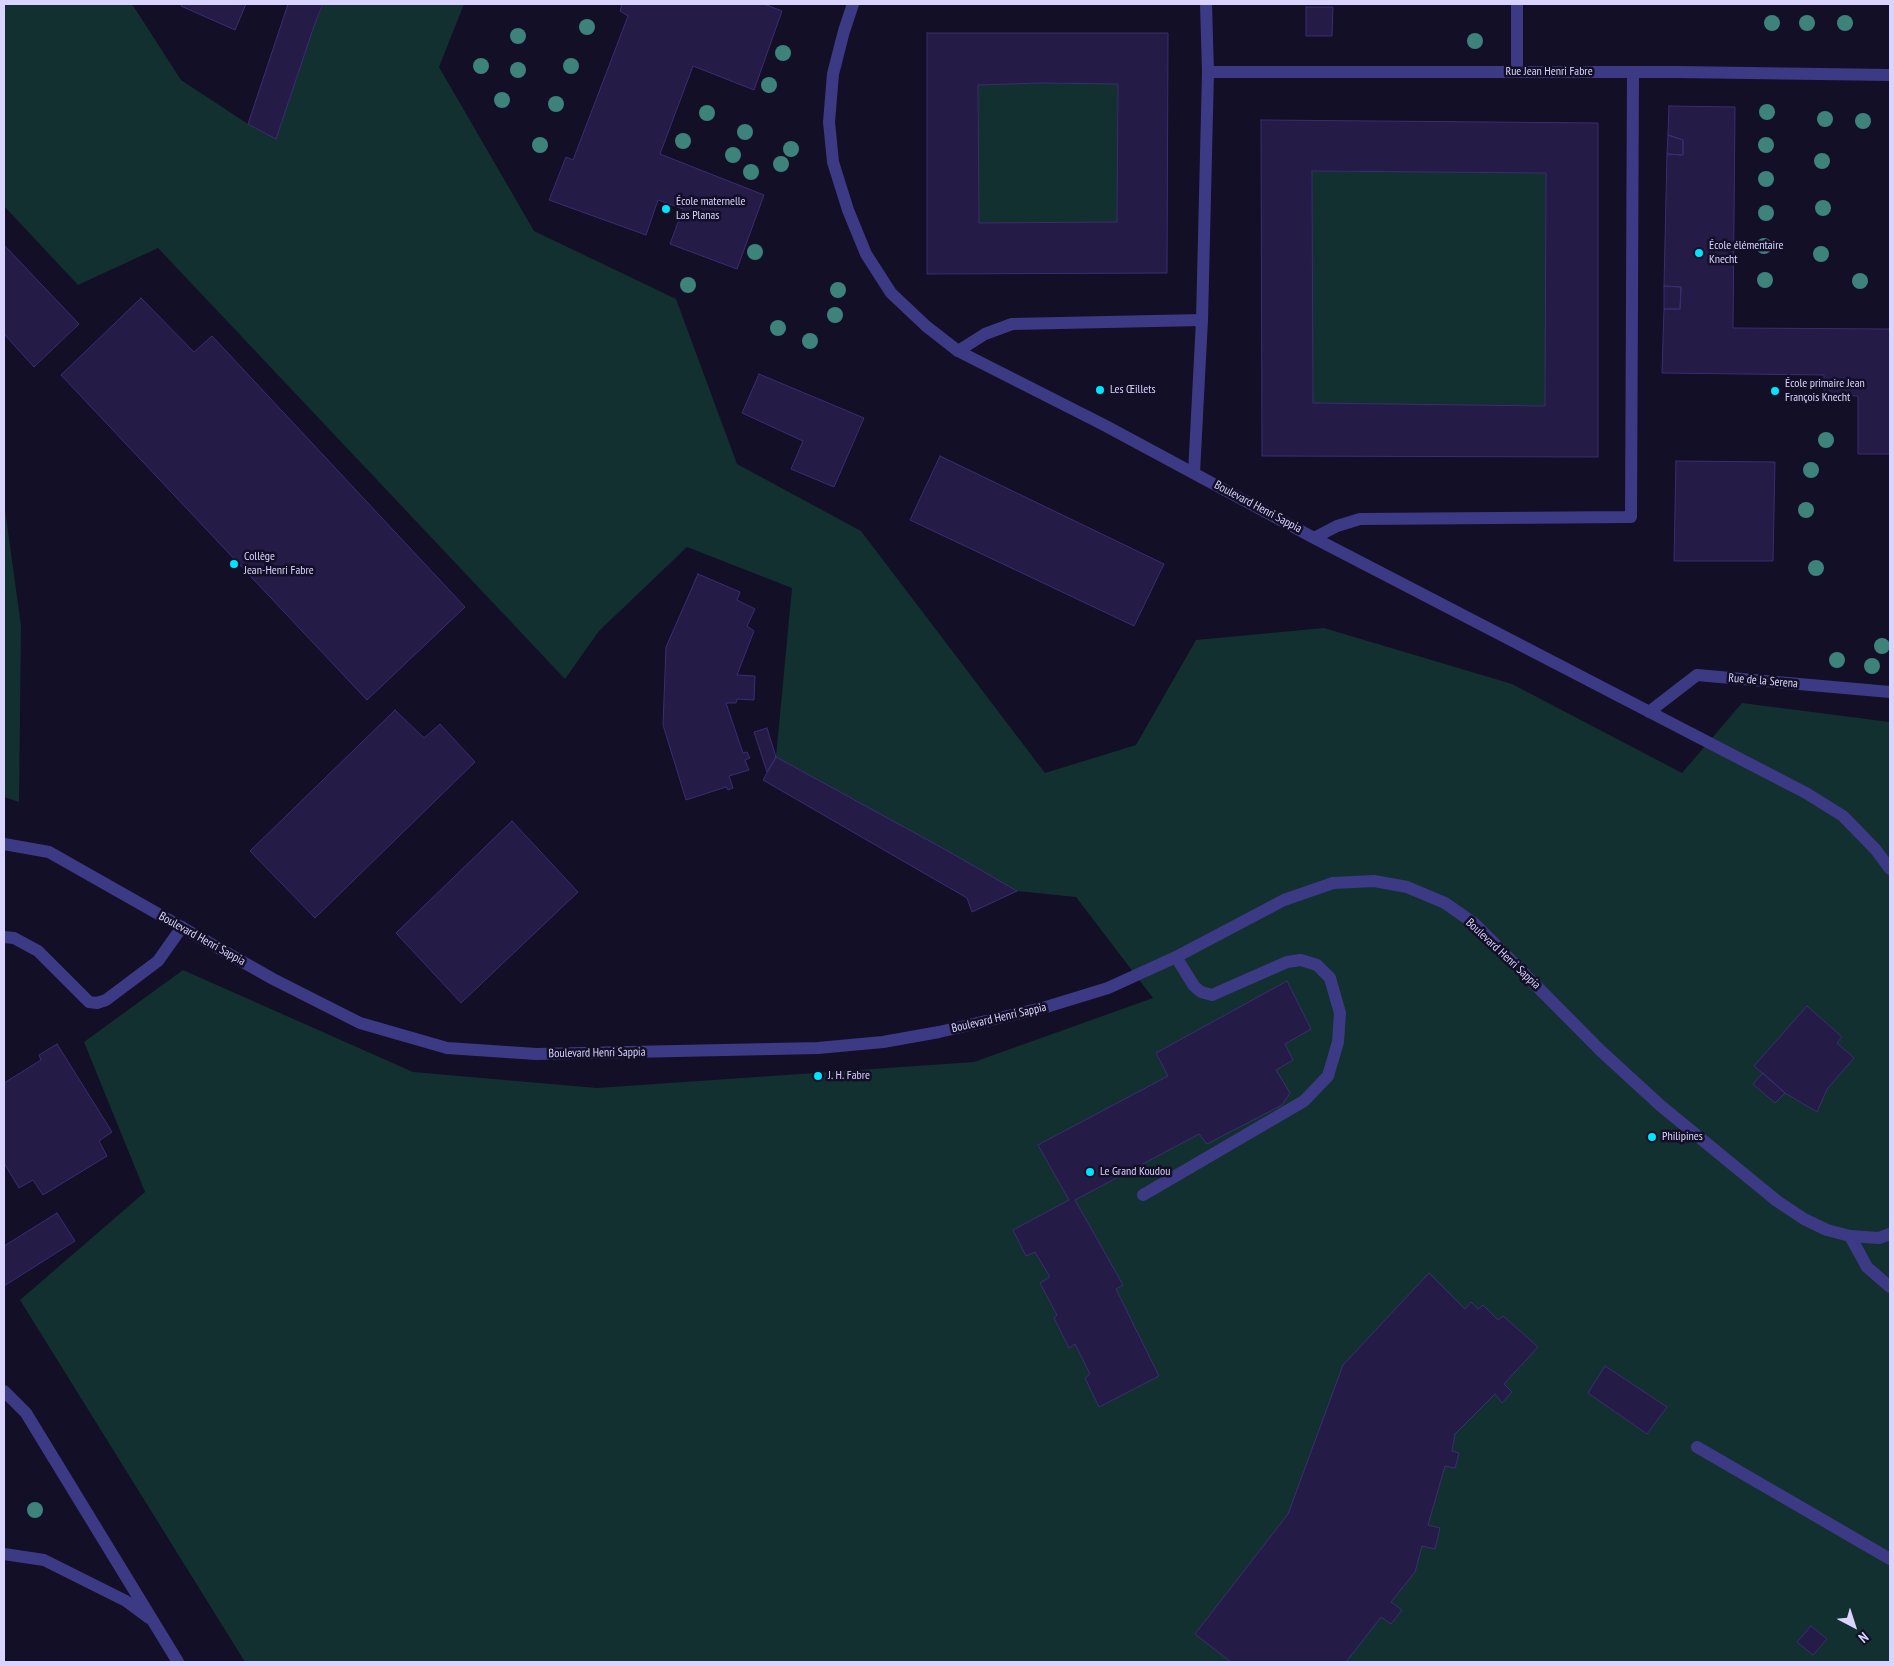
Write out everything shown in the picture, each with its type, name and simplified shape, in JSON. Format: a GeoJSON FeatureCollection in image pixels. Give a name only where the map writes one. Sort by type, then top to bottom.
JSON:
{"type":"FeatureCollection","features":[{"type":"Feature","properties":{"kind":"street","name":"Boulevard Henri Sappia"},"geometry":{"type":"LineString","coordinates":[[853,4],[833,74],[829,122],[833,162],[848,210],[866,254],[891,294],[958,351],[1806,793],[1843,816],[1876,850],[1890,869]]}},
{"type":"Feature","properties":{"kind":"street"},"geometry":{"type":"LineString","coordinates":[[1194,473],[1202,320],[1208,72],[1206,4]]}},
{"type":"Feature","properties":{"kind":"street"},"geometry":{"type":"LineString","coordinates":[[1517,72],[1518,4]]}},
{"type":"Feature","properties":{"kind":"street","name":"Rue Jean Henri Fabre"},"geometry":{"type":"LineString","coordinates":[[1208,72],[1633,72],[1890,75]]}},
{"type":"Feature","properties":{"kind":"street"},"geometry":{"type":"LineString","coordinates":[[1314,538],[1337,526],[1360,519],[1631,516],[1633,72]]}},
{"type":"Feature","properties":{"kind":"street"},"geometry":{"type":"LineString","coordinates":[[958,351],[984,334],[1012,324],[1202,320]]}},
{"type":"Feature","properties":{"kind":"street","name":"Rue de la Serena"},"geometry":{"type":"LineString","coordinates":[[1649,712],[1697,675],[1890,692]]}},
{"type":"Feature","properties":{"kind":"street","name":"Boulevard Henri Sappia"},"geometry":{"type":"LineString","coordinates":[[4,844],[49,852],[273,979],[360,1023],[447,1048],[536,1054],[818,1048],[883,1042],[939,1032],[1046,1007],[1108,988],[1176,957],[1284,900],[1333,883],[1374,881],[1407,887],[1445,904],[1475,924],[1660,1106],[1777,1201],[1812,1223],[1850,1236],[1879,1238],[1890,1234]]}},
{"type":"Feature","properties":{"kind":"street"},"geometry":{"type":"LineString","coordinates":[[4,937],[14,938],[38,951],[89,1002],[97,1003],[106,1000],[158,961],[182,927]]}},
{"type":"Feature","properties":{"kind":"street"},"geometry":{"type":"LineString","coordinates":[[1143,1195],[1304,1101],[1328,1076],[1338,1042],[1340,1013],[1333,987],[1330,978],[1317,965],[1301,960],[1287,962],[1212,994],[1201,992],[1194,986],[1176,957]]}},
{"type":"Feature","properties":{"kind":"street"},"geometry":{"type":"LineString","coordinates":[[1850,1236],[1867,1267],[1890,1287]]}},
{"type":"Feature","properties":{"kind":"street"},"geometry":{"type":"LineString","coordinates":[[4,1391],[26,1413],[178,1662]]}},
{"type":"Feature","properties":{"kind":"street"},"geometry":{"type":"LineString","coordinates":[[1697,1447],[1890,1559]]}},
{"type":"Feature","properties":{"kind":"street"},"geometry":{"type":"LineString","coordinates":[[4,1554],[44,1560],[126,1601],[155,1623]]}},
{"type":"Feature","properties":{"kind":"green space"},"geometry":{"type":"Polygon","coordinates":[[[4,4],[132,4],[181,80],[248,124],[276,139],[314,26],[324,4],[464,4],[439,67],[534,231],[676,299],[737,464],[861,531],[1045,773],[1136,745],[1196,640],[1324,628],[1512,684],[1682,773],[1742,703],[1890,722],[1890,1662],[245,1662],[20,1300],[145,1192],[84,1042],[183,970],[413,1072],[597,1088],[974,1062],[1153,998],[1076,897],[1017,891],[776,757],[792,588],[687,547],[599,631],[565,679],[158,248],[78,285],[4,206],[4,4]]]}},
{"type":"Feature","properties":{"kind":"green space"},"geometry":{"type":"Polygon","coordinates":[[[1040,83],[1118,84],[1117,222],[979,223],[978,85],[1040,83]]]}},
{"type":"Feature","properties":{"kind":"green space"},"geometry":{"type":"Polygon","coordinates":[[[1312,171],[1546,173],[1545,406],[1313,403],[1312,171]]]}},
{"type":"Feature","properties":{"kind":"green space"},"geometry":{"type":"Polygon","coordinates":[[[4,502],[21,626],[19,802],[4,797],[4,502]]]}},
{"type":"Feature","properties":{"kind":"building"},"geometry":{"type":"Polygon","coordinates":[[[182,4],[246,4],[235,30],[181,6],[182,4]]]}},
{"type":"Feature","properties":{"kind":"building"},"geometry":{"type":"Polygon","coordinates":[[[288,4],[323,4],[276,139],[248,124],[288,4]]]}},
{"type":"Feature","properties":{"kind":"building"},"geometry":{"type":"Polygon","coordinates":[[[622,4],[764,4],[782,11],[754,90],[693,66],[660,154],[764,195],[737,269],[670,244],[683,209],[658,200],[646,235],[549,200],[566,157],[573,160],[628,16],[620,11],[622,4]]]}},
{"type":"Feature","properties":{"kind":"building"},"geometry":{"type":"Polygon","coordinates":[[[1306,7],[1333,7],[1332,36],[1306,36],[1306,7]]]}},
{"type":"Feature","properties":{"kind":"building"},"geometry":{"type":"Polygon","coordinates":[[[927,33],[1168,33],[1167,273],[927,274],[927,33]],[[1040,83],[978,85],[979,223],[1117,222],[1118,84],[1040,83]]]}},
{"type":"Feature","properties":{"kind":"building","name":"École élémentaire Knecht"},"geometry":{"type":"Polygon","coordinates":[[[1669,106],[1735,107],[1733,328],[1890,329],[1890,454],[1858,454],[1858,396],[1824,395],[1824,375],[1662,373],[1664,309],[1680,309],[1681,287],[1664,286],[1667,154],[1683,155],[1683,140],[1668,135],[1669,106]]]}},
{"type":"Feature","properties":{"kind":"building"},"geometry":{"type":"Polygon","coordinates":[[[1261,120],[1598,123],[1598,457],[1262,456],[1261,120]],[[1312,171],[1313,403],[1545,406],[1546,173],[1312,171]]]}},
{"type":"Feature","properties":{"kind":"building"},"geometry":{"type":"Polygon","coordinates":[[[1668,135],[1683,140],[1683,155],[1667,154],[1668,135]]]}},
{"type":"Feature","properties":{"kind":"building"},"geometry":{"type":"Polygon","coordinates":[[[4,245],[79,324],[34,367],[4,334],[4,245]]]}},
{"type":"Feature","properties":{"kind":"building"},"geometry":{"type":"Polygon","coordinates":[[[1664,286],[1681,287],[1680,309],[1664,309],[1664,286]]]}},
{"type":"Feature","properties":{"kind":"building","name":"Collège Jean-Henri Fabre"},"geometry":{"type":"Polygon","coordinates":[[[141,298],[194,352],[212,336],[465,607],[367,700],[61,375],[141,298]]]}},
{"type":"Feature","properties":{"kind":"building"},"geometry":{"type":"Polygon","coordinates":[[[759,374],[864,418],[834,487],[791,469],[803,441],[742,413],[759,374]]]}},
{"type":"Feature","properties":{"kind":"building"},"geometry":{"type":"Polygon","coordinates":[[[940,456],[1164,564],[1134,626],[910,520],[940,456]]]}},
{"type":"Feature","properties":{"kind":"building"},"geometry":{"type":"Polygon","coordinates":[[[1676,461],[1775,462],[1773,561],[1674,561],[1676,461]]]}},
{"type":"Feature","properties":{"kind":"building"},"geometry":{"type":"Polygon","coordinates":[[[698,574],[740,592],[737,600],[755,609],[747,626],[754,631],[737,675],[755,676],[754,700],[737,699],[736,703],[726,703],[743,753],[747,752],[750,758],[745,760],[749,770],[729,776],[733,788],[728,790],[726,787],[686,800],[663,725],[666,647],[698,574]]]}},
{"type":"Feature","properties":{"kind":"building"},"geometry":{"type":"Polygon","coordinates":[[[395,710],[424,738],[440,724],[475,762],[315,918],[250,851],[395,710]]]}},
{"type":"Feature","properties":{"kind":"building"},"geometry":{"type":"Polygon","coordinates":[[[767,728],[776,757],[767,772],[754,732],[767,728]]]}},
{"type":"Feature","properties":{"kind":"building"},"geometry":{"type":"Polygon","coordinates":[[[776,757],[1017,891],[972,912],[967,898],[763,780],[776,757]]]}},
{"type":"Feature","properties":{"kind":"building"},"geometry":{"type":"Polygon","coordinates":[[[512,821],[578,892],[461,1003],[396,933],[512,821]]]}},
{"type":"Feature","properties":{"kind":"building","name":"Le Grand Koudou"},"geometry":{"type":"Polygon","coordinates":[[[1287,981],[1311,1029],[1285,1044],[1293,1060],[1276,1070],[1290,1093],[1282,1105],[1207,1144],[1199,1134],[1075,1200],[1123,1285],[1116,1289],[1159,1376],[1099,1407],[1085,1378],[1090,1374],[1075,1344],[1069,1348],[1054,1318],[1057,1315],[1040,1283],[1050,1277],[1035,1252],[1026,1256],[1013,1230],[1069,1200],[1038,1145],[1168,1076],[1156,1053],[1287,981]]]}},
{"type":"Feature","properties":{"kind":"building"},"geometry":{"type":"Polygon","coordinates":[[[1807,1006],[1842,1037],[1837,1043],[1854,1058],[1827,1089],[1817,1112],[1785,1093],[1754,1066],[1807,1006]]]}},
{"type":"Feature","properties":{"kind":"building"},"geometry":{"type":"Polygon","coordinates":[[[57,1044],[112,1132],[99,1141],[107,1156],[43,1195],[33,1180],[19,1188],[4,1163],[4,1083],[41,1060],[39,1055],[57,1044]]]}},
{"type":"Feature","properties":{"kind":"building"},"geometry":{"type":"Polygon","coordinates":[[[1763,1073],[1785,1093],[1775,1103],[1753,1084],[1763,1073]]]}},
{"type":"Feature","properties":{"kind":"building"},"geometry":{"type":"Polygon","coordinates":[[[57,1213],[75,1241],[4,1286],[4,1246],[57,1213]]]}},
{"type":"Feature","properties":{"kind":"building"},"geometry":{"type":"Polygon","coordinates":[[[1429,1273],[1465,1309],[1471,1302],[1478,1309],[1483,1305],[1498,1320],[1503,1316],[1538,1347],[1504,1384],[1512,1392],[1502,1403],[1495,1394],[1455,1434],[1452,1451],[1459,1453],[1455,1468],[1445,1466],[1428,1525],[1440,1528],[1435,1549],[1422,1546],[1415,1572],[1391,1602],[1402,1610],[1391,1624],[1381,1617],[1346,1662],[1231,1662],[1195,1634],[1288,1514],[1343,1365],[1429,1273]]]}},
{"type":"Feature","properties":{"kind":"building"},"geometry":{"type":"Polygon","coordinates":[[[1605,1366],[1667,1407],[1647,1434],[1588,1393],[1605,1366]]]}},
{"type":"Feature","properties":{"kind":"building"},"geometry":{"type":"Polygon","coordinates":[[[1811,1626],[1827,1639],[1813,1655],[1797,1642],[1811,1626]]]}},
{"type":"Feature","properties":{"kind":"place","name":"École maternelle Las Planas"},"geometry":{"type":"Point","coordinates":[666,209]}},
{"type":"Feature","properties":{"kind":"place","name":"École élémentaire Knecht"},"geometry":{"type":"Point","coordinates":[1699,253]}},
{"type":"Feature","properties":{"kind":"place","name":"Les Œillets"},"geometry":{"type":"Point","coordinates":[1100,390]}},
{"type":"Feature","properties":{"kind":"place","name":"École primaire Jean François Knecht"},"geometry":{"type":"Point","coordinates":[1775,391]}},
{"type":"Feature","properties":{"kind":"place","name":"Collège Jean-Henri Fabre"},"geometry":{"type":"Point","coordinates":[234,564]}},
{"type":"Feature","properties":{"kind":"place","name":"J. H. Fabre"},"geometry":{"type":"Point","coordinates":[818,1076]}},
{"type":"Feature","properties":{"kind":"place","name":"Philipines"},"geometry":{"type":"Point","coordinates":[1652,1137]}},
{"type":"Feature","properties":{"kind":"place","name":"Le Grand Koudou"},"geometry":{"type":"Point","coordinates":[1090,1172]}}]}
